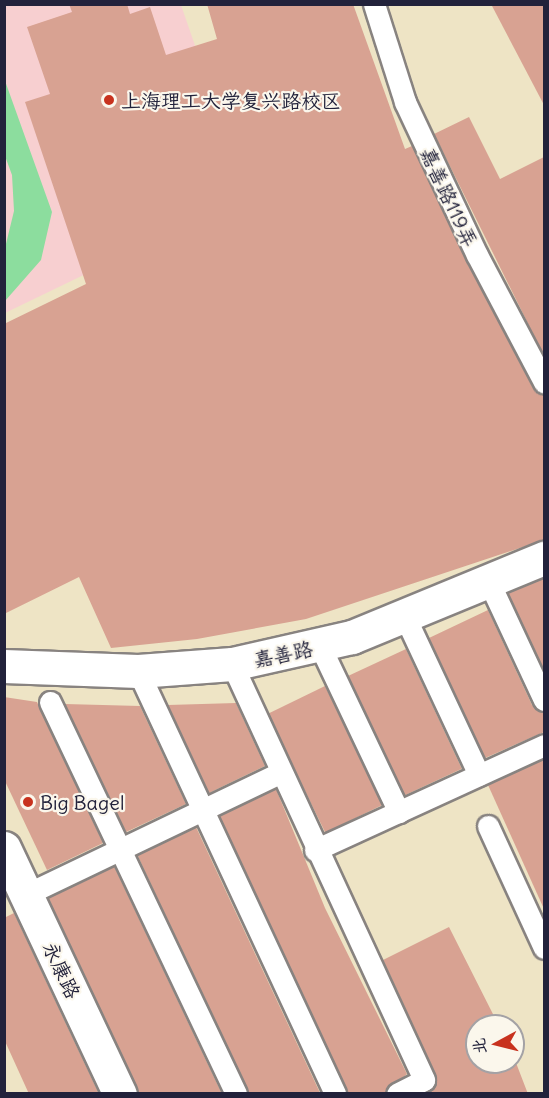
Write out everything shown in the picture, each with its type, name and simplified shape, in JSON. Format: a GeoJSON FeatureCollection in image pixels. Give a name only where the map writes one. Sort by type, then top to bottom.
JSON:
{"type":"FeatureCollection","features":[{"type":"Feature","properties":{"kind":"street","name":"嘉善路"},"geometry":{"type":"LineString","coordinates":[[4,666],[138,671],[232,664],[321,646],[406,619],[544,558]]}},
{"type":"Feature","properties":{"kind":"street","name":"永康路"},"geometry":{"type":"LineString","coordinates":[[4,848],[120,1094]]}},
{"type":"Feature","properties":{"kind":"lane","name":"嘉善路119弄"},"geometry":{"type":"LineString","coordinates":[[374,4],[405,102],[477,255],[544,382]]}},
{"type":"Feature","properties":{"kind":"lane"},"geometry":{"type":"LineString","coordinates":[[489,582],[544,700]]}},
{"type":"Feature","properties":{"kind":"lane"},"geometry":{"type":"LineString","coordinates":[[406,619],[479,775]]}},
{"type":"Feature","properties":{"kind":"lane"},"geometry":{"type":"LineString","coordinates":[[321,646],[399,812]]}},
{"type":"Feature","properties":{"kind":"lane"},"geometry":{"type":"LineString","coordinates":[[232,664],[279,773],[424,1080],[397,1094]]}},
{"type":"Feature","properties":{"kind":"lane"},"geometry":{"type":"LineString","coordinates":[[138,671],[201,811],[335,1094]]}},
{"type":"Feature","properties":{"kind":"lane"},"geometry":{"type":"LineString","coordinates":[[50,702],[236,1094]]}},
{"type":"Feature","properties":{"kind":"lane"},"geometry":{"type":"LineString","coordinates":[[315,850],[544,745]]}},
{"type":"Feature","properties":{"kind":"lane"},"geometry":{"type":"LineString","coordinates":[[27,894],[279,773]]}},
{"type":"Feature","properties":{"kind":"lane"},"geometry":{"type":"LineString","coordinates":[[488,826],[544,948]]}},
{"type":"Feature","properties":{"kind":"shaded area","name":"上海理工大学复兴路校区"},"geometry":{"type":"Polygon","coordinates":[[[5,5],[181,5],[247,196],[5,313],[5,5]]]}},
{"type":"Feature","properties":{"kind":"green space"},"geometry":{"type":"Polygon","coordinates":[[[4,78],[52,212],[41,260],[5,301],[5,248],[14,211],[12,175],[5,156],[4,78]]]}},
{"type":"Feature","properties":{"kind":"building"},"geometry":{"type":"Polygon","coordinates":[[[69,4],[127,4],[130,14],[150,7],[166,55],[217,39],[207,4],[353,4],[405,149],[412,146],[533,388],[544,395],[544,540],[306,619],[197,639],[111,648],[79,577],[4,614],[4,324],[86,284],[25,102],[50,94],[27,27],[72,12],[69,4]]]}},
{"type":"Feature","properties":{"kind":"building"},"geometry":{"type":"Polygon","coordinates":[[[491,4],[544,4],[544,105],[491,4]]]}},
{"type":"Feature","properties":{"kind":"building"},"geometry":{"type":"Polygon","coordinates":[[[469,117],[500,179],[544,157],[544,356],[434,134],[469,117]]]}},
{"type":"Feature","properties":{"kind":"building"},"geometry":{"type":"Polygon","coordinates":[[[544,578],[544,671],[508,593],[544,578]]]}},
{"type":"Feature","properties":{"kind":"building"},"geometry":{"type":"Polygon","coordinates":[[[488,610],[532,705],[544,712],[544,732],[485,758],[429,638],[488,610]]]}},
{"type":"Feature","properties":{"kind":"building"},"geometry":{"type":"Polygon","coordinates":[[[406,649],[462,769],[404,796],[348,676],[406,649]]]}},
{"type":"Feature","properties":{"kind":"building"},"geometry":{"type":"Polygon","coordinates":[[[325,686],[383,805],[325,833],[267,714],[325,686]]]}},
{"type":"Feature","properties":{"kind":"building"},"geometry":{"type":"Polygon","coordinates":[[[4,697],[37,702],[103,843],[47,870],[4,779],[4,697]]]}},
{"type":"Feature","properties":{"kind":"building"},"geometry":{"type":"Polygon","coordinates":[[[236,703],[265,766],[209,793],[168,705],[236,703]]]}},
{"type":"Feature","properties":{"kind":"building"},"geometry":{"type":"Polygon","coordinates":[[[65,704],[140,706],[186,804],[126,832],[65,704]]]}},
{"type":"Feature","properties":{"kind":"building"},"geometry":{"type":"Polygon","coordinates":[[[544,759],[544,909],[488,785],[544,759]]]}},
{"type":"Feature","properties":{"kind":"building"},"geometry":{"type":"Polygon","coordinates":[[[276,789],[325,908],[407,1074],[384,1094],[347,1094],[219,816],[276,789]]]}},
{"type":"Feature","properties":{"kind":"building"},"geometry":{"type":"Polygon","coordinates":[[[196,827],[321,1094],[249,1094],[137,854],[196,827]]]}},
{"type":"Feature","properties":{"kind":"building"},"geometry":{"type":"Polygon","coordinates":[[[114,866],[222,1094],[138,1094],[48,898],[114,866]]]}},
{"type":"Feature","properties":{"kind":"building"},"geometry":{"type":"Polygon","coordinates":[[[14,913],[99,1094],[29,1094],[4,1039],[4,918],[14,913]]]}},
{"type":"Feature","properties":{"kind":"building"},"geometry":{"type":"Polygon","coordinates":[[[449,927],[493,1014],[465,1014],[465,1074],[520,1074],[528,1094],[426,1094],[435,1087],[436,1075],[383,960],[449,927]]]}},
{"type":"Feature","properties":{"kind":"place","name":"上海理工大学复兴路校区"},"geometry":{"type":"Point","coordinates":[109,100]}},
{"type":"Feature","properties":{"kind":"place","name":"Big Bagel"},"geometry":{"type":"Point","coordinates":[28,802]}}]}
